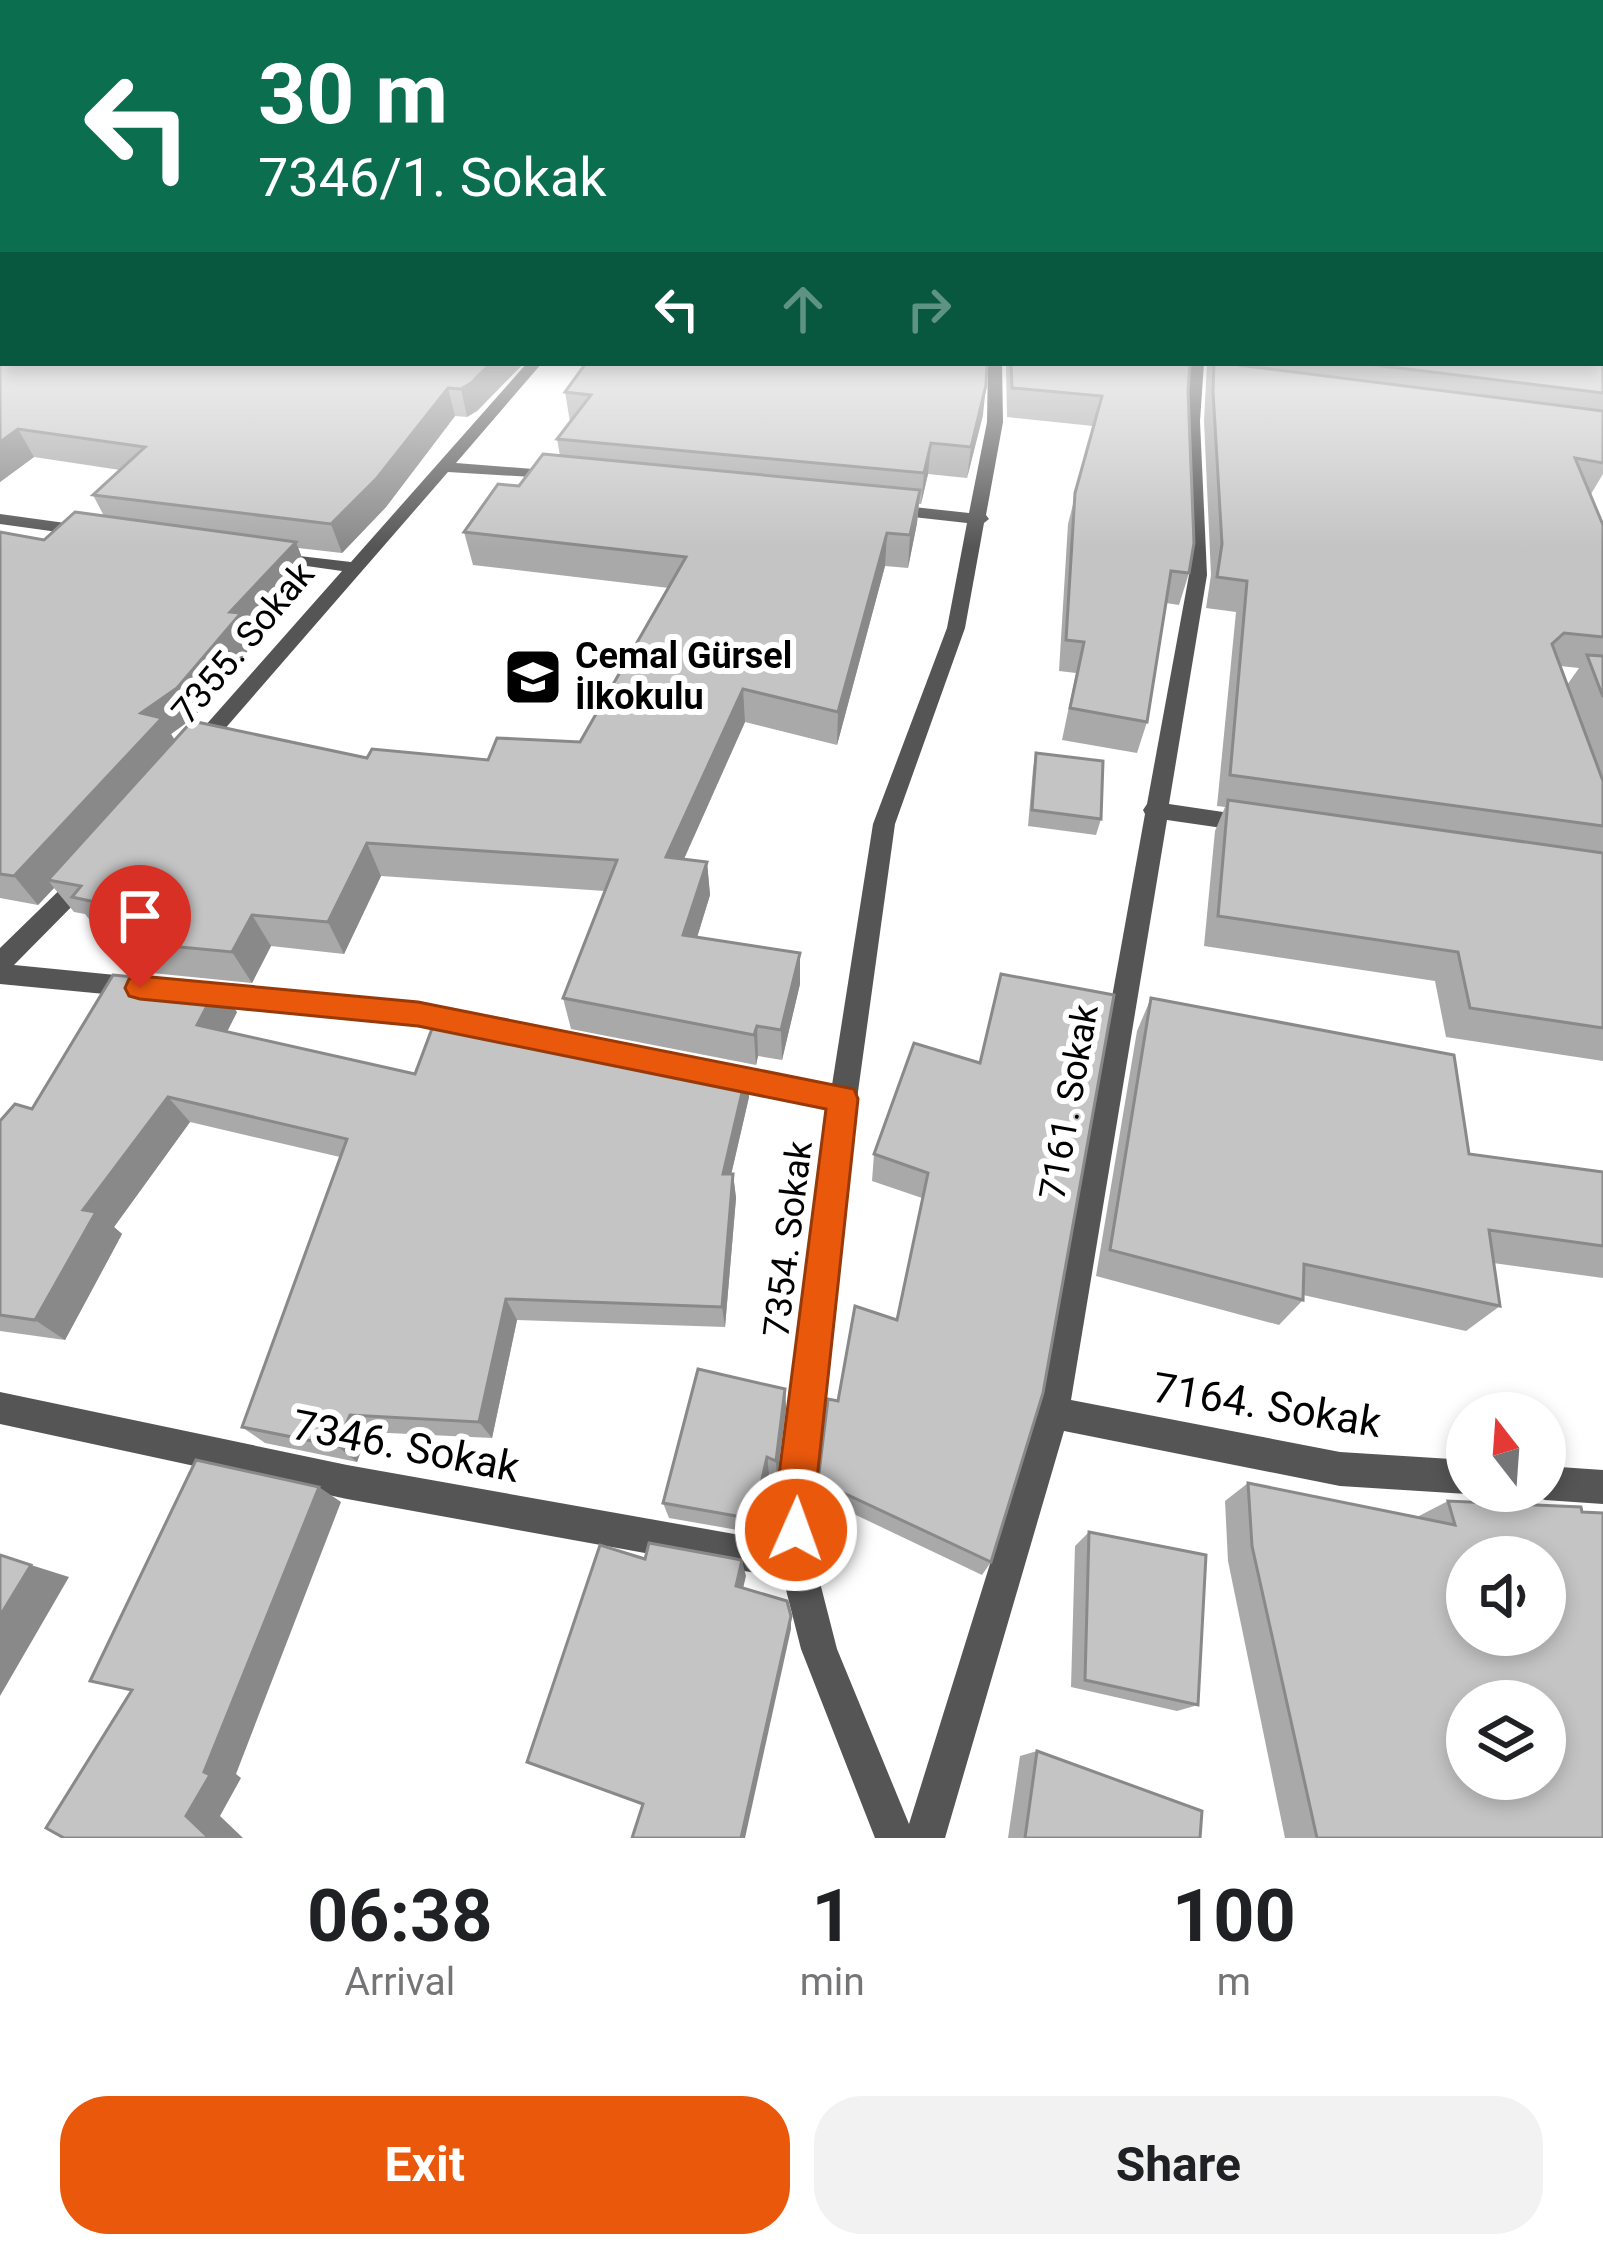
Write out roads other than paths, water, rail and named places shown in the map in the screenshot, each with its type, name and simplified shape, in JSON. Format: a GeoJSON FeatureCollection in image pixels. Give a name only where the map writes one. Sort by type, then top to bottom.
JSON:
{"type":"FeatureCollection","features":[{"type":"Feature","properties":{"kind":"street","name":"7355. Sokak"},"geometry":{"type":"LineString","coordinates":[[178,770],[351,567],[524,376]]}},
{"type":"Feature","properties":{"kind":"street","name":"7354. Sokak"},"geometry":{"type":"LineString","coordinates":[[896,1838],[819,1649],[797,1563],[796,1498],[843,1099],[884,824],[956,628],[995,422],[995,376]]}},
{"type":"Feature","properties":{"kind":"street","name":"7161. Sokak"},"geometry":{"type":"LineString","coordinates":[[925,1838],[1053,1413],[1198,575],[1192,421],[1197,376]]}},
{"type":"Feature","properties":{"kind":"street"},"geometry":{"type":"LineString","coordinates":[[444,467],[575,478]]}},
{"type":"Feature","properties":{"kind":"street"},"geometry":{"type":"LineString","coordinates":[[866,507],[980,519]]}},
{"type":"Feature","properties":{"kind":"street"},"geometry":{"type":"LineString","coordinates":[[0,519],[117,535]]}},
{"type":"Feature","properties":{"kind":"street"},"geometry":{"type":"LineString","coordinates":[[258,554],[351,567]]}},
{"type":"Feature","properties":{"kind":"street"},"geometry":{"type":"LineString","coordinates":[[1154,810],[1272,827]]}},
{"type":"Feature","properties":{"kind":"street"},"geometry":{"type":"LineString","coordinates":[[0,964],[104,857]]}},
{"type":"Feature","properties":{"kind":"street"},"geometry":{"type":"LineString","coordinates":[[0,974],[418,1014],[485,1028]]}},
{"type":"Feature","properties":{"kind":"street"},"geometry":{"type":"LineString","coordinates":[[687,1068],[843,1099]]}},
{"type":"Feature","properties":{"kind":"street","name":"7346. Sokak"},"geometry":{"type":"LineString","coordinates":[[0,1408],[347,1482],[797,1563]]}},
{"type":"Feature","properties":{"kind":"street","name":"7164. Sokak"},"geometry":{"type":"LineString","coordinates":[[1053,1413],[1340,1469],[1446,1476]]}},
{"type":"Feature","properties":{"kind":"street"},"geometry":{"type":"LineString","coordinates":[[1566,1484],[1603,1487]]}},
{"type":"Feature","properties":{"kind":"place","name":"Cemal Gürsel İlkokulu"},"geometry":{"type":"Point","coordinates":[533,677]}}]}
